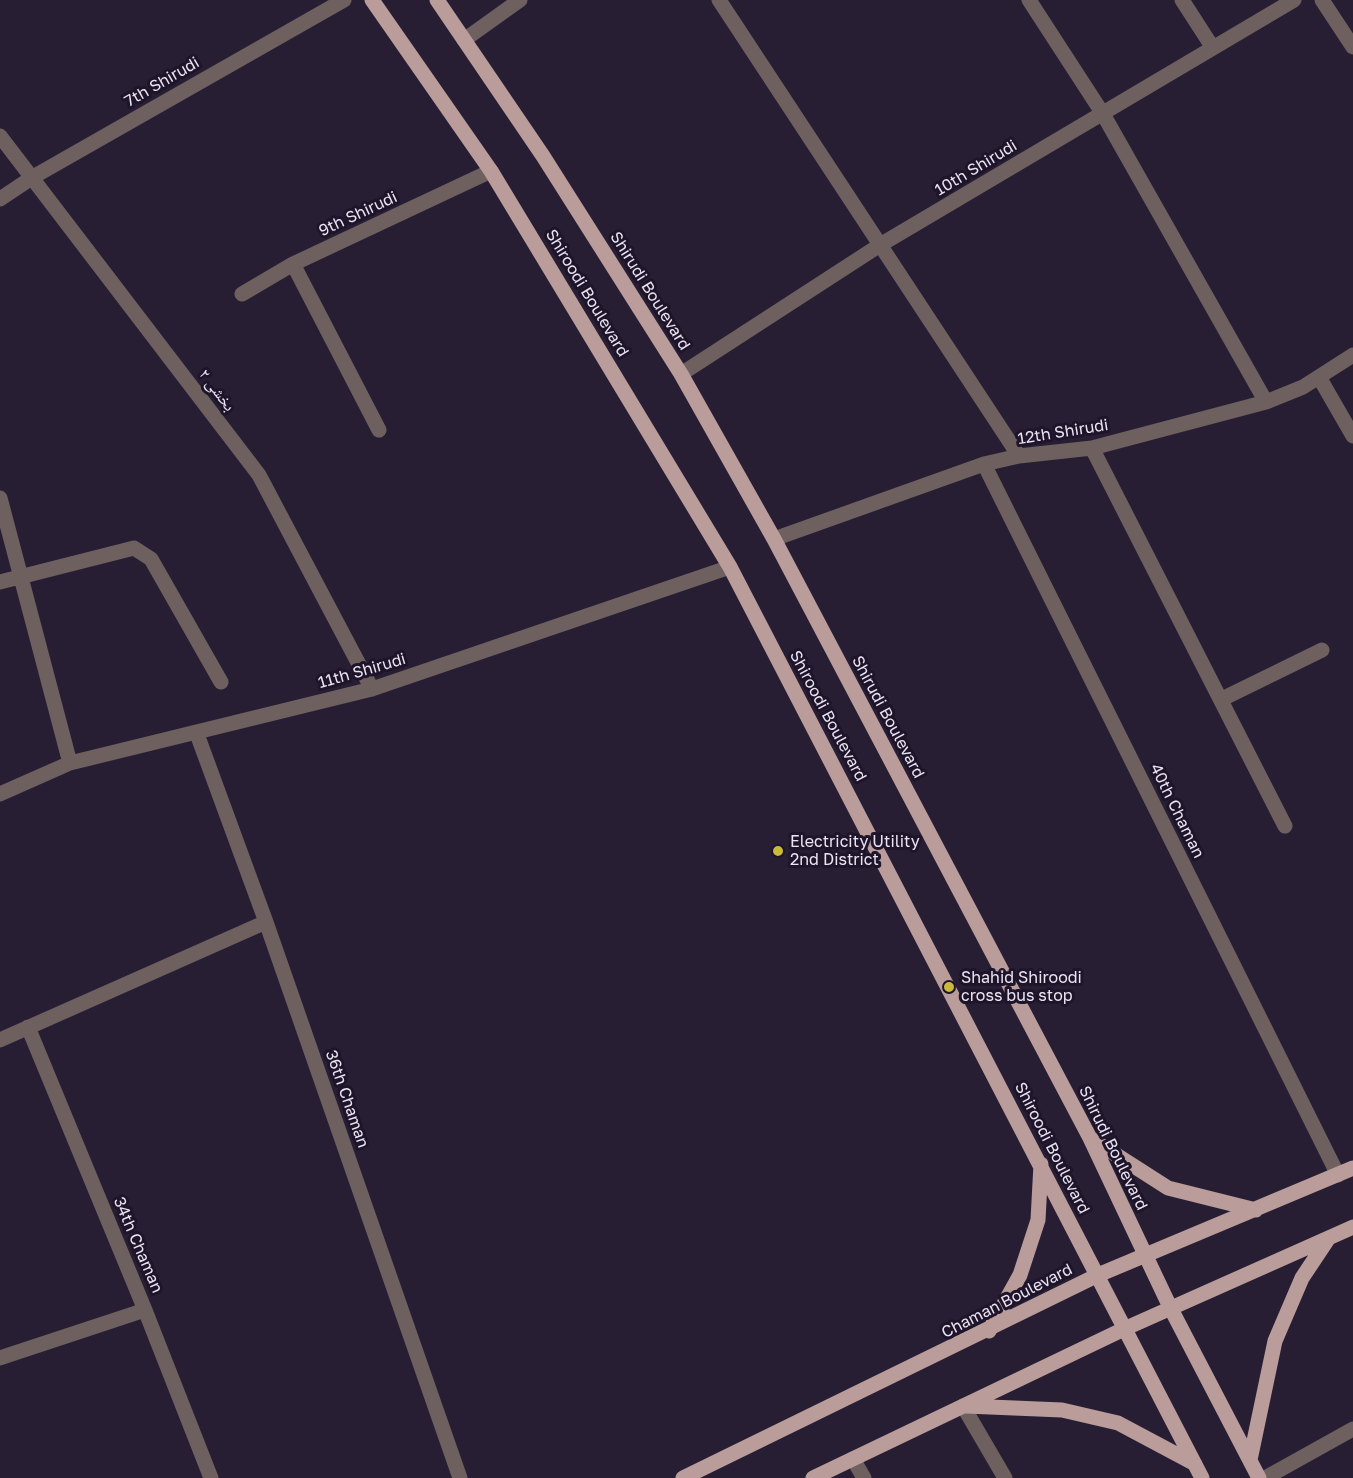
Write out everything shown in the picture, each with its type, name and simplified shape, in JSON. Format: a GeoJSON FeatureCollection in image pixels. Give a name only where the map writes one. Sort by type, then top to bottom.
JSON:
{"type":"FeatureCollection","features":[{"type":"Feature","properties":{"kind":"main road","name":"Shiroodi Boulevard"},"geometry":{"type":"LineString","coordinates":[[372,0],[491,171],[730,567],[1202,1478]]}},
{"type":"Feature","properties":{"kind":"main road","name":"Shirudi Boulevard"},"geometry":{"type":"LineString","coordinates":[[436,0],[543,156],[681,374],[774,539],[1090,1138],[1170,1307],[1259,1478]]}},
{"type":"Feature","properties":{"kind":"main road"},"geometry":{"type":"LineString","coordinates":[[1090,1138],[1168,1188],[1256,1210]]}},
{"type":"Feature","properties":{"kind":"main road"},"geometry":{"type":"LineString","coordinates":[[989,1331],[1020,1275],[1038,1220],[1041,1164]]}},
{"type":"Feature","properties":{"kind":"main road","name":"Chaman Boulevard"},"geometry":{"type":"LineString","coordinates":[[683,1478],[989,1331],[1098,1275],[1353,1168]]}},
{"type":"Feature","properties":{"kind":"main road"},"geometry":{"type":"LineString","coordinates":[[813,1478],[1170,1307],[1353,1227]]}},
{"type":"Feature","properties":{"kind":"main road"},"geometry":{"type":"LineString","coordinates":[[1250,1460],[1275,1341],[1302,1278],[1328,1239]]}},
{"type":"Feature","properties":{"kind":"main road"},"geometry":{"type":"LineString","coordinates":[[963,1406],[1062,1410],[1118,1423],[1195,1464]]}},
{"type":"Feature","properties":{"kind":"street","name":"7th Shirudi"},"geometry":{"type":"LineString","coordinates":[[0,199],[33,177],[344,0]]}},
{"type":"Feature","properties":{"kind":"street"},"geometry":{"type":"LineString","coordinates":[[464,40],[520,0]]}},
{"type":"Feature","properties":{"kind":"street"},"geometry":{"type":"LineString","coordinates":[[719,0],[1018,456]]}},
{"type":"Feature","properties":{"kind":"street"},"geometry":{"type":"LineString","coordinates":[[1029,0],[1103,114],[1266,402]]}},
{"type":"Feature","properties":{"kind":"street"},"geometry":{"type":"LineString","coordinates":[[1182,0],[1213,48]]}},
{"type":"Feature","properties":{"kind":"street","name":"10th Shirudi"},"geometry":{"type":"LineString","coordinates":[[681,374],[880,245],[1294,0]]}},
{"type":"Feature","properties":{"kind":"street"},"geometry":{"type":"LineString","coordinates":[[1322,0],[1353,46]]}},
{"type":"Feature","properties":{"kind":"street","name":"بخشی ۲"},"geometry":{"type":"LineString","coordinates":[[0,136],[260,476],[372,689]]}},
{"type":"Feature","properties":{"kind":"street","name":"9th Shirudi"},"geometry":{"type":"LineString","coordinates":[[242,294],[293,264],[491,171]]}},
{"type":"Feature","properties":{"kind":"street"},"geometry":{"type":"LineString","coordinates":[[293,264],[379,430]]}},
{"type":"Feature","properties":{"kind":"street","name":"12th Shirudi"},"geometry":{"type":"LineString","coordinates":[[774,539],[984,464],[1018,456],[1092,448],[1266,402],[1303,387],[1353,355]]}},
{"type":"Feature","properties":{"kind":"street"},"geometry":{"type":"LineString","coordinates":[[1319,377],[1353,436]]}},
{"type":"Feature","properties":{"kind":"street"},"geometry":{"type":"LineString","coordinates":[[1092,448],[1285,826]]}},
{"type":"Feature","properties":{"kind":"street","name":"40th Chaman"},"geometry":{"type":"LineString","coordinates":[[984,464],[1338,1175]]}},
{"type":"Feature","properties":{"kind":"street"},"geometry":{"type":"LineString","coordinates":[[0,498],[70,763]]}},
{"type":"Feature","properties":{"kind":"street"},"geometry":{"type":"LineString","coordinates":[[0,582],[134,548],[151,559],[221,682]]}},
{"type":"Feature","properties":{"kind":"street","name":"11th Shirudi"},"geometry":{"type":"LineString","coordinates":[[0,794],[70,763],[197,734],[372,689],[730,567]]}},
{"type":"Feature","properties":{"kind":"street"},"geometry":{"type":"LineString","coordinates":[[1222,699],[1322,650]]}},
{"type":"Feature","properties":{"kind":"street","name":"36th Chaman"},"geometry":{"type":"LineString","coordinates":[[197,734],[266,922],[460,1478]]}},
{"type":"Feature","properties":{"kind":"street"},"geometry":{"type":"LineString","coordinates":[[0,1040],[266,922]]}},
{"type":"Feature","properties":{"kind":"street","name":"34th Chaman"},"geometry":{"type":"LineString","coordinates":[[27,1027],[145,1310],[211,1478]]}},
{"type":"Feature","properties":{"kind":"street"},"geometry":{"type":"LineString","coordinates":[[0,1358],[145,1310]]}},
{"type":"Feature","properties":{"kind":"street"},"geometry":{"type":"LineString","coordinates":[[963,1406],[1005,1478]]}},
{"type":"Feature","properties":{"kind":"street"},"geometry":{"type":"LineString","coordinates":[[1265,1478],[1353,1429]]}},
{"type":"Feature","properties":{"kind":"street"},"geometry":{"type":"LineString","coordinates":[[853,1459],[864,1478]]}},
{"type":"Feature","properties":{"kind":"place","name":"Electricity Utility 2nd District"},"geometry":{"type":"Point","coordinates":[778,851]}},
{"type":"Feature","properties":{"kind":"place","name":"Shahid Shiroodi cross bus stop"},"geometry":{"type":"Point","coordinates":[949,987]}}]}
